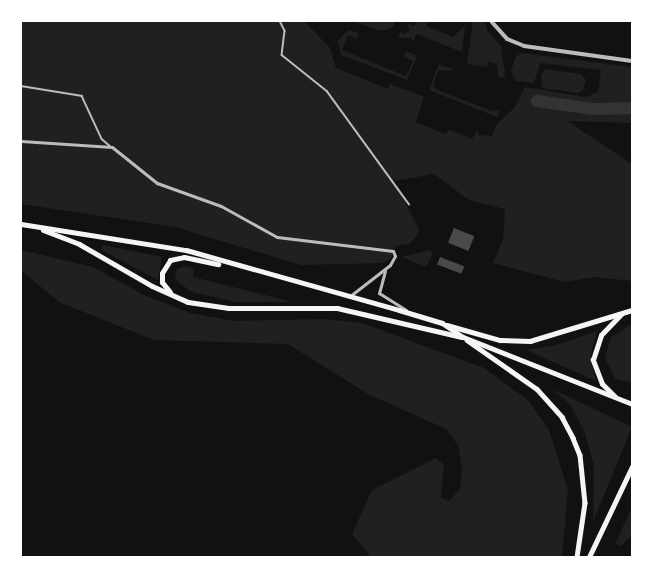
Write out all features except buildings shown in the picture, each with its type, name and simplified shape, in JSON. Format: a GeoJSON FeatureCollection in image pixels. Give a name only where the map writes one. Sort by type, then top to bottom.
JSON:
{"type":"FeatureCollection","features":[{"type":"Feature","properties":{"kind":"highway"},"geometry":{"type":"LineString","coordinates":[[21,224],[175,248],[243,269],[442,323],[463,337]]}},
{"type":"Feature","properties":{"kind":"highway"},"geometry":{"type":"LineString","coordinates":[[33,226],[79,244],[176,297],[229,308],[337,308],[463,337],[632,404]]}},
{"type":"Feature","properties":{"kind":"highway"},"geometry":{"type":"LineString","coordinates":[[176,297],[162,282],[164,266],[174,258],[243,269]]}},
{"type":"Feature","properties":{"kind":"main road"},"geometry":{"type":"LineString","coordinates":[[442,323],[500,340],[530,341],[632,310]]}},
{"type":"Feature","properties":{"kind":"main road"},"geometry":{"type":"LineString","coordinates":[[615,397],[595,368],[594,352],[600,334],[624,311]]}},
{"type":"Feature","properties":{"kind":"main road"},"geometry":{"type":"LineString","coordinates":[[463,337],[537,389],[557,410],[573,438],[580,455],[585,503],[577,557]]}},
{"type":"Feature","properties":{"kind":"main road"},"geometry":{"type":"LineString","coordinates":[[589,557],[632,467]]}},
{"type":"Feature","properties":{"kind":"street"},"geometry":{"type":"LineString","coordinates":[[491,21],[507,39],[524,46],[632,61]]}},
{"type":"Feature","properties":{"kind":"street"},"geometry":{"type":"LineString","coordinates":[[21,141],[111,147],[157,183],[221,206],[266,232],[395,253],[386,269],[379,293],[410,314]]}},
{"type":"Feature","properties":{"kind":"street"},"geometry":{"type":"LineString","coordinates":[[348,297],[386,269]]}},
{"type":"Feature","properties":{"kind":"lane"},"geometry":{"type":"LineString","coordinates":[[280,21],[285,31],[282,56],[327,91],[409,204]]}},
{"type":"Feature","properties":{"kind":"lane"},"geometry":{"type":"LineString","coordinates":[[21,86],[82,96],[102,139],[111,147]]}},
{"type":"Feature","properties":{"kind":"shaded area"},"geometry":{"type":"Polygon","coordinates":[[[21,21],[304,21],[330,48],[336,68],[388,89],[390,84],[424,97],[416,122],[445,134],[450,130],[472,139],[477,130],[479,135],[492,136],[496,125],[515,107],[525,87],[586,97],[598,92],[601,70],[540,63],[534,83],[516,81],[511,71],[515,58],[521,53],[632,67],[632,123],[567,121],[632,164],[632,281],[595,277],[565,282],[493,263],[503,240],[505,209],[469,200],[434,174],[394,181],[419,229],[416,237],[409,244],[395,246],[391,258],[383,263],[301,265],[175,227],[21,204],[21,21]]]}},
{"type":"Feature","properties":{"kind":"shaded area"},"geometry":{"type":"Polygon","coordinates":[[[393,21],[395,25],[392,28],[381,31],[355,22],[393,21]]]}},
{"type":"Feature","properties":{"kind":"shaded area"},"geometry":{"type":"Polygon","coordinates":[[[419,21],[428,21],[426,26],[453,37],[465,25],[462,52],[417,34],[412,43],[412,38],[398,38],[401,31],[404,34],[410,30],[407,26],[410,23],[413,26],[419,21]]]}},
{"type":"Feature","properties":{"kind":"shaded area"},"geometry":{"type":"Polygon","coordinates":[[[473,21],[484,21],[488,32],[501,46],[505,75],[502,78],[498,76],[497,64],[489,61],[487,67],[467,64],[473,21]]]}},
{"type":"Feature","properties":{"kind":"shaded area"},"geometry":{"type":"Polygon","coordinates":[[[348,30],[359,33],[357,39],[348,35],[342,50],[406,76],[413,61],[404,57],[406,51],[417,56],[407,80],[341,55],[338,41],[348,30]]]}},
{"type":"Feature","properties":{"kind":"shaded area"},"geometry":{"type":"Polygon","coordinates":[[[439,64],[455,70],[438,71],[433,85],[437,90],[492,111],[500,110],[497,117],[429,90],[439,64]]]}},
{"type":"Feature","properties":{"kind":"shaded area"},"geometry":{"type":"Polygon","coordinates":[[[546,69],[581,74],[586,80],[583,90],[578,93],[542,88],[541,75],[546,69]]]}},
{"type":"Feature","properties":{"kind":"shaded area"},"geometry":{"type":"Polygon","coordinates":[[[102,245],[162,257],[158,280],[101,250],[102,245]]]}},
{"type":"Feature","properties":{"kind":"shaded area"},"geometry":{"type":"Polygon","coordinates":[[[21,250],[93,267],[144,295],[190,313],[235,321],[322,319],[362,323],[484,368],[529,401],[549,430],[568,490],[562,557],[371,557],[352,534],[372,490],[436,458],[444,465],[441,498],[449,501],[460,489],[462,469],[458,445],[446,429],[368,394],[288,344],[154,340],[59,302],[21,270],[21,250]]]}},
{"type":"Feature","properties":{"kind":"shaded area"},"geometry":{"type":"Polygon","coordinates":[[[430,250],[433,253],[426,267],[402,257],[430,250]]]}},
{"type":"Feature","properties":{"kind":"shaded area"},"geometry":{"type":"Polygon","coordinates":[[[185,266],[194,268],[193,277],[293,302],[236,302],[192,292],[175,280],[177,269],[185,266]]]}},
{"type":"Feature","properties":{"kind":"shaded area"},"geometry":{"type":"Polygon","coordinates":[[[632,324],[632,383],[615,379],[605,358],[611,337],[632,324]]]}},
{"type":"Feature","properties":{"kind":"shaded area"},"geometry":{"type":"Polygon","coordinates":[[[597,331],[590,357],[596,381],[526,350],[556,345],[597,331]]]}},
{"type":"Feature","properties":{"kind":"shaded area"},"geometry":{"type":"Polygon","coordinates":[[[550,388],[632,427],[593,522],[594,466],[585,433],[570,404],[550,388]]]}},
{"type":"Feature","properties":{"kind":"shaded area"},"geometry":{"type":"Polygon","coordinates":[[[632,507],[632,535],[621,546],[615,544],[632,507]]]}},
{"type":"Feature","properties":{"kind":"waterway"},"geometry":{"type":"LineString","coordinates":[[537,101],[593,109],[632,108]]}}]}
